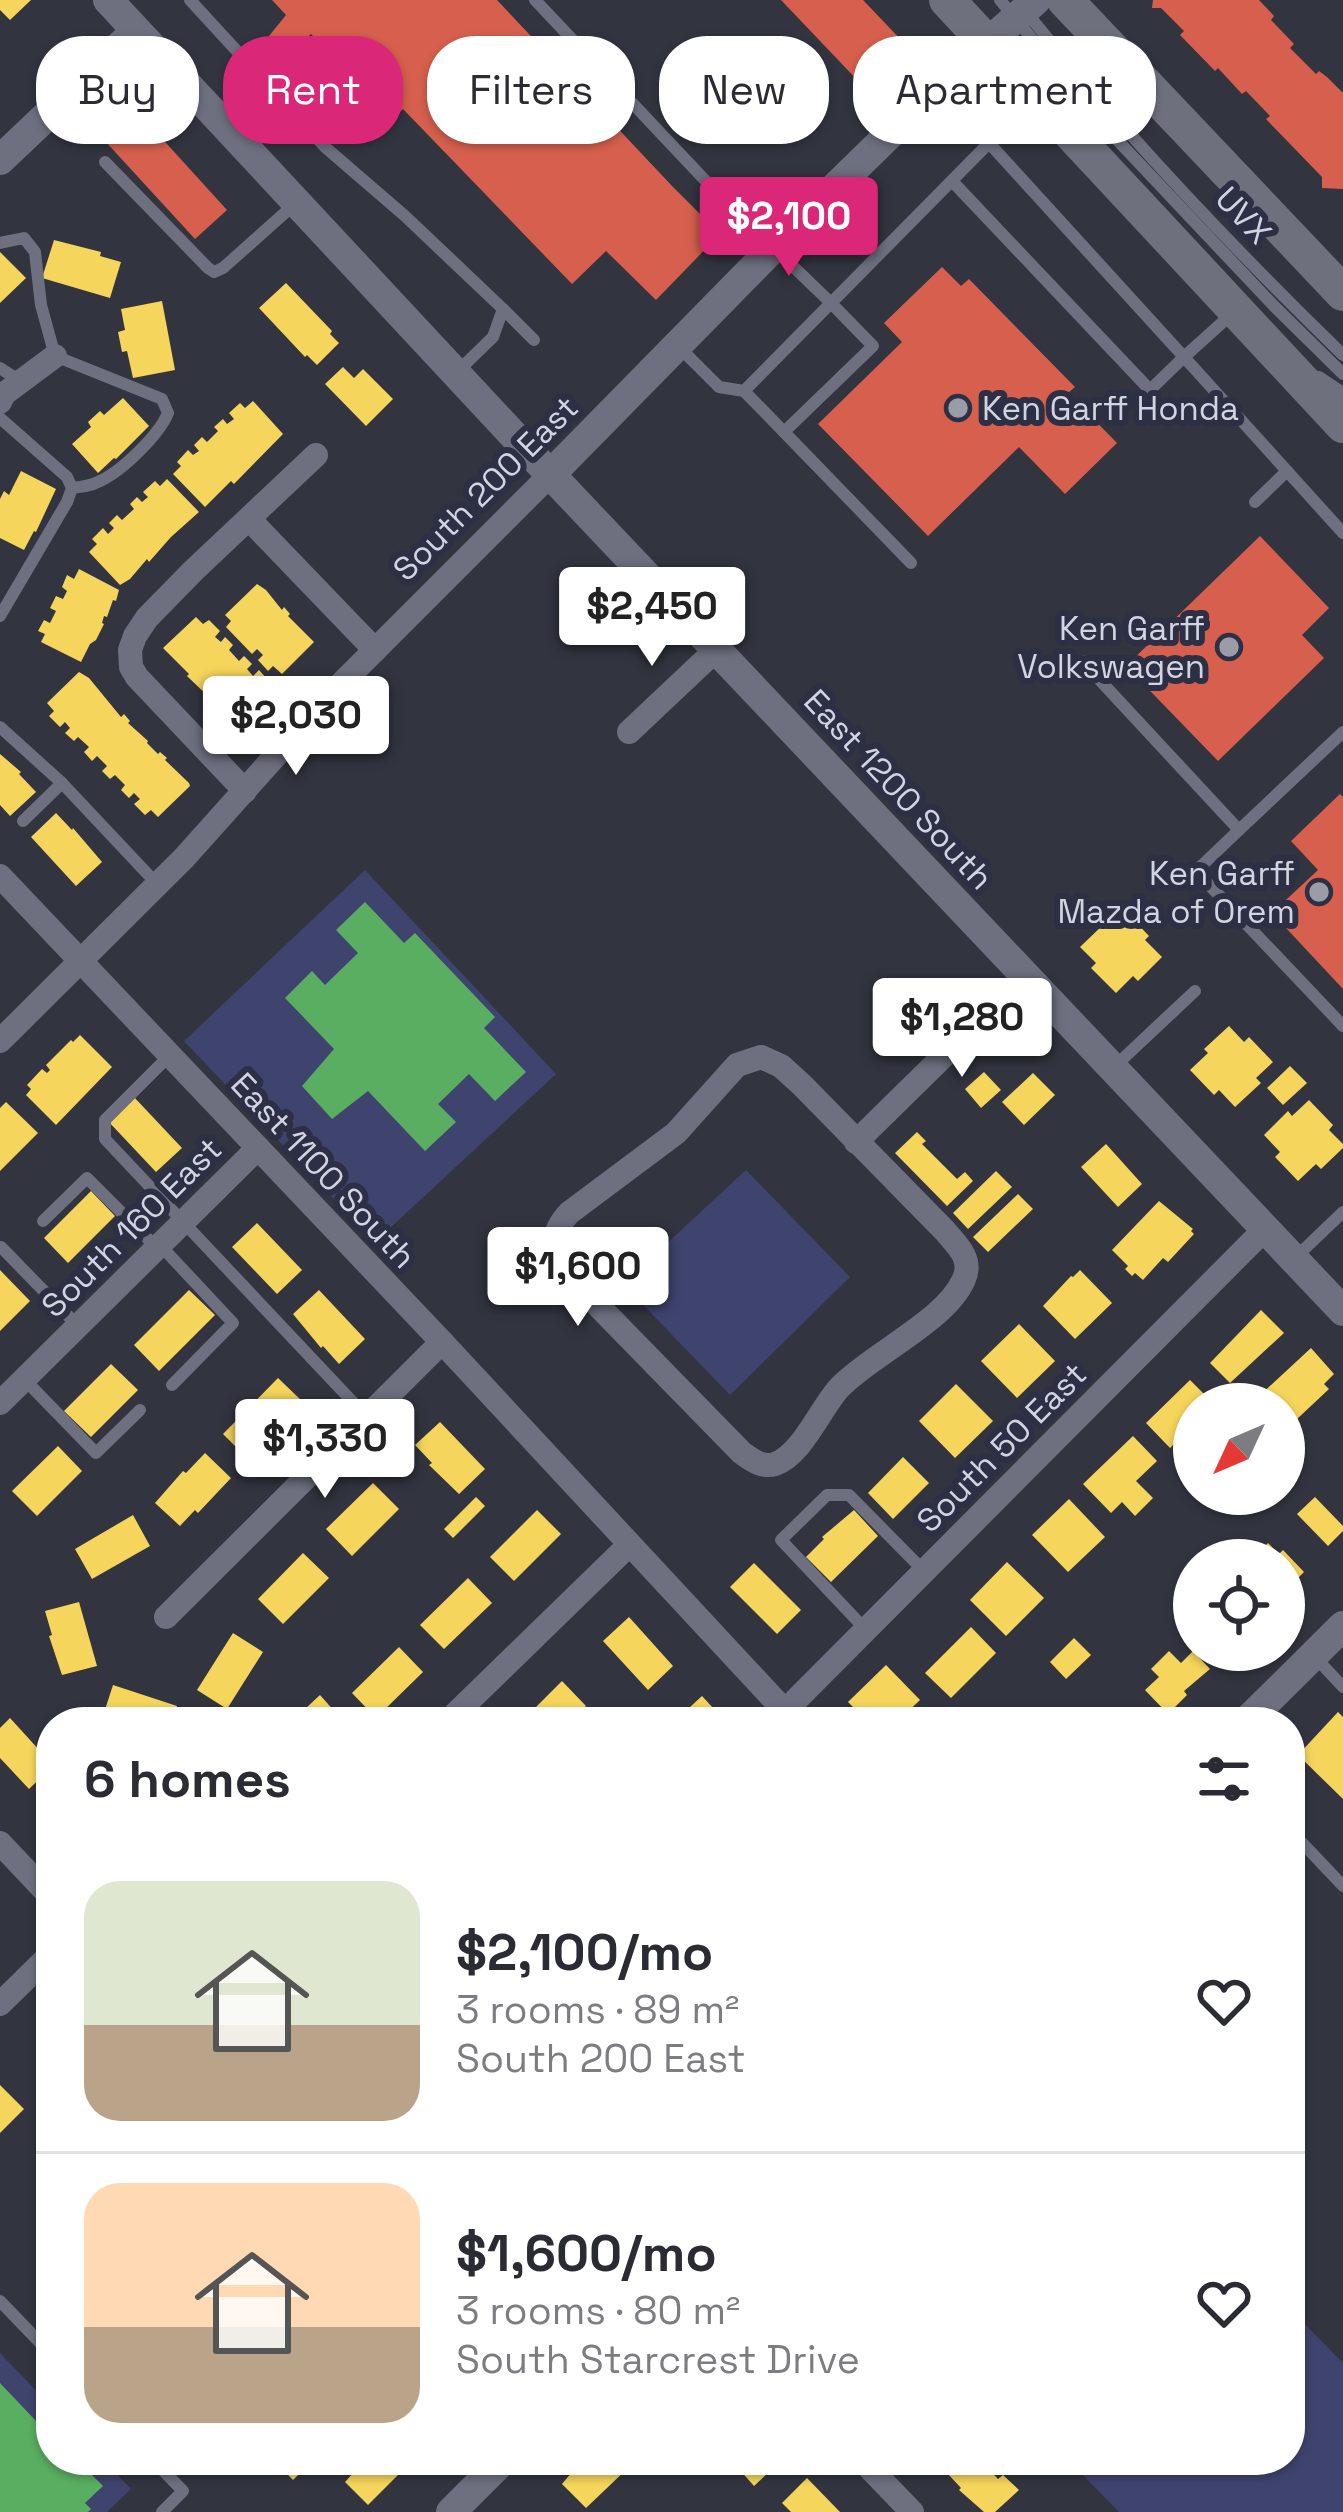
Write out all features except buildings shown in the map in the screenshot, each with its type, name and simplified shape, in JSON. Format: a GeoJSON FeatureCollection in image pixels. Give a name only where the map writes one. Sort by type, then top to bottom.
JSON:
{"type":"FeatureCollection","features":[{"type":"Feature","properties":{"kind":"main road"},"geometry":{"type":"LineString","coordinates":[[947,0],[980,36]]}},
{"type":"Feature","properties":{"kind":"main road"},"geometry":{"type":"LineString","coordinates":[[1064,0],[1343,293]]}},
{"type":"Feature","properties":{"kind":"main road"},"geometry":{"type":"LineString","coordinates":[[1081,144],[1343,425]]}},
{"type":"Feature","properties":{"kind":"street","name":"East 1200 South"},"geometry":{"type":"LineString","coordinates":[[108,0],[1343,1311]]}},
{"type":"Feature","properties":{"kind":"street","name":"South 200 East"},"geometry":{"type":"LineString","coordinates":[[993,36],[1018,5]]}},
{"type":"Feature","properties":{"kind":"street"},"geometry":{"type":"LineString","coordinates":[[0,160],[136,31]]}},
{"type":"Feature","properties":{"kind":"street","name":"South 200 East"},"geometry":{"type":"LineString","coordinates":[[0,1041],[158,884],[375,650],[880,144]]}},
{"type":"Feature","properties":{"kind":"street"},"geometry":{"type":"LineString","coordinates":[[0,402],[11,375],[55,356]]}},
{"type":"Feature","properties":{"kind":"street"},"geometry":{"type":"LineString","coordinates":[[245,791],[136,677],[130,650],[147,618],[316,454]]}},
{"type":"Feature","properties":{"kind":"street"},"geometry":{"type":"LineString","coordinates":[[249,519],[375,650]]}},
{"type":"Feature","properties":{"kind":"street"},"geometry":{"type":"LineString","coordinates":[[629,732],[717,650]]}},
{"type":"Feature","properties":{"kind":"street","name":"East 1100 South"},"geometry":{"type":"LineString","coordinates":[[0,876],[782,1707]]}},
{"type":"Feature","properties":{"kind":"street"},"geometry":{"type":"LineString","coordinates":[[856,1142],[1025,975]]}},
{"type":"Feature","properties":{"kind":"street"},"geometry":{"type":"LineString","coordinates":[[760,1057],[781,1066],[856,1142],[945,1231],[963,1253],[967,1275],[921,1325],[837,1390],[786,1458],[777,1464],[758,1464],[572,1279],[558,1259],[555,1232],[568,1213],[676,1133],[725,1077],[749,1059],[760,1057]]}},
{"type":"Feature","properties":{"kind":"street","name":"South 160 East"},"geometry":{"type":"LineString","coordinates":[[0,1403],[258,1148]]}},
{"type":"Feature","properties":{"kind":"street","name":"South 50 East"},"geometry":{"type":"LineString","coordinates":[[798,1707],[866,1630],[1264,1230]]}},
{"type":"Feature","properties":{"kind":"street"},"geometry":{"type":"LineString","coordinates":[[166,1617],[442,1342]]}},
{"type":"Feature","properties":{"kind":"street"},"geometry":{"type":"LineString","coordinates":[[462,1707],[629,1545]]}},
{"type":"Feature","properties":{"kind":"street"},"geometry":{"type":"LineString","coordinates":[[1261,1707],[1343,1626]]}},
{"type":"Feature","properties":{"kind":"street"},"geometry":{"type":"LineString","coordinates":[[0,1843],[36,1881]]}},
{"type":"Feature","properties":{"kind":"street"},"geometry":{"type":"LineString","coordinates":[[0,2004],[36,1969]]}},
{"type":"Feature","properties":{"kind":"street"},"geometry":{"type":"LineString","coordinates":[[451,2512],[488,2475]]}},
{"type":"Feature","properties":{"kind":"street"},"geometry":{"type":"LineString","coordinates":[[876,2475],[912,2512]]}},
{"type":"Feature","properties":{"kind":"lane"},"geometry":{"type":"LineString","coordinates":[[190,0],[326,147],[534,340]]}},
{"type":"Feature","properties":{"kind":"lane"},"geometry":{"type":"LineString","coordinates":[[535,0],[873,346],[784,432]]}},
{"type":"Feature","properties":{"kind":"lane"},"geometry":{"type":"LineString","coordinates":[[1018,5],[1103,125],[1343,374]]}},
{"type":"Feature","properties":{"kind":"lane","name":"UVX"},"geometry":{"type":"LineString","coordinates":[[1018,5],[1109,111],[1343,355]]}},
{"type":"Feature","properties":{"kind":"lane"},"geometry":{"type":"LineString","coordinates":[[744,391],[989,143],[1343,533]]}},
{"type":"Feature","properties":{"kind":"lane"},"geometry":{"type":"LineString","coordinates":[[105,161],[214,272],[297,202]]}},
{"type":"Feature","properties":{"kind":"lane"},"geometry":{"type":"LineString","coordinates":[[952,181],[1150,390],[1236,310]]}},
{"type":"Feature","properties":{"kind":"lane"},"geometry":{"type":"LineString","coordinates":[[0,243],[24,238],[35,252],[40,305],[55,356],[163,399],[168,413],[161,429],[106,479],[72,488]]}},
{"type":"Feature","properties":{"kind":"lane"},"geometry":{"type":"LineString","coordinates":[[456,373],[493,337],[503,309]]}},
{"type":"Feature","properties":{"kind":"lane"},"geometry":{"type":"LineString","coordinates":[[677,345],[719,387],[744,391],[911,563]]}},
{"type":"Feature","properties":{"kind":"lane"},"geometry":{"type":"LineString","coordinates":[[1290,368],[1315,374],[1343,393]]}},
{"type":"Feature","properties":{"kind":"lane"},"geometry":{"type":"LineString","coordinates":[[0,418],[68,477],[72,488],[0,616]]}},
{"type":"Feature","properties":{"kind":"lane"},"geometry":{"type":"LineString","coordinates":[[1255,502],[1287,471]]}},
{"type":"Feature","properties":{"kind":"lane"},"geometry":{"type":"LineString","coordinates":[[1082,662],[1239,830]]}},
{"type":"Feature","properties":{"kind":"lane"},"geometry":{"type":"LineString","coordinates":[[0,727],[62,783],[158,884]]}},
{"type":"Feature","properties":{"kind":"lane"},"geometry":{"type":"LineString","coordinates":[[1343,732],[1196,871],[1343,1027]]}},
{"type":"Feature","properties":{"kind":"lane"},"geometry":{"type":"LineString","coordinates":[[23,821],[62,783]]}},
{"type":"Feature","properties":{"kind":"lane"},"geometry":{"type":"LineString","coordinates":[[1113,1068],[1195,991]]}},
{"type":"Feature","properties":{"kind":"lane"},"geometry":{"type":"LineString","coordinates":[[170,1055],[105,1120],[105,1138],[367,1417]]}},
{"type":"Feature","properties":{"kind":"lane"},"geometry":{"type":"LineString","coordinates":[[43,1221],[87,1178],[233,1323],[172,1384]]}},
{"type":"Feature","properties":{"kind":"lane"},"geometry":{"type":"LineString","coordinates":[[1293,1260],[1343,1212]]}},
{"type":"Feature","properties":{"kind":"lane"},"geometry":{"type":"LineString","coordinates":[[1,1247],[78,1326]]}},
{"type":"Feature","properties":{"kind":"lane"},"geometry":{"type":"LineString","coordinates":[[24,1379],[96,1453],[140,1410]]}},
{"type":"Feature","properties":{"kind":"lane"},"geometry":{"type":"LineString","coordinates":[[866,1630],[781,1540],[827,1495],[849,1495],[924,1571]]}},
{"type":"Feature","properties":{"kind":"lane"},"geometry":{"type":"LineString","coordinates":[[1314,1655],[1343,1687]]}},
{"type":"Feature","properties":{"kind":"lane"},"geometry":{"type":"LineString","coordinates":[[1305,1846],[1343,1886]]}},
{"type":"Feature","properties":{"kind":"lane"},"geometry":{"type":"LineString","coordinates":[[0,2301],[36,2338]]}},
{"type":"Feature","properties":{"kind":"lane"},"geometry":{"type":"LineString","coordinates":[[161,2512],[184,2491],[168,2475]]}},
{"type":"Feature","properties":{"kind":"shaded area"},"geometry":{"type":"Polygon","coordinates":[[[365,870],[556,1074],[375,1242],[184,1041],[365,870]]]}},
{"type":"Feature","properties":{"kind":"shaded area"},"geometry":{"type":"Polygon","coordinates":[[[746,1170],[850,1277],[730,1395],[623,1284],[746,1170]]]}},
{"type":"Feature","properties":{"kind":"shaded area"},"geometry":{"type":"Polygon","coordinates":[[[1305,2324],[1343,2363],[1343,2512],[1119,2512],[1083,2475],[1305,2475],[1305,2324]]]}},
{"type":"Feature","properties":{"kind":"shaded area"},"geometry":{"type":"Polygon","coordinates":[[[0,2353],[36,2390],[36,2475],[117,2475],[131,2489],[107,2512],[0,2512],[0,2353]]]}},
{"type":"Feature","properties":{"kind":"place","name":"Ken Garff Honda"},"geometry":{"type":"Point","coordinates":[958,408]}},
{"type":"Feature","properties":{"kind":"place","name":"Ken Garff Volkswagen"},"geometry":{"type":"Point","coordinates":[1229,647]}},
{"type":"Feature","properties":{"kind":"place","name":"Ken Garff Mazda of Orem"},"geometry":{"type":"Point","coordinates":[1319,892]}}]}
